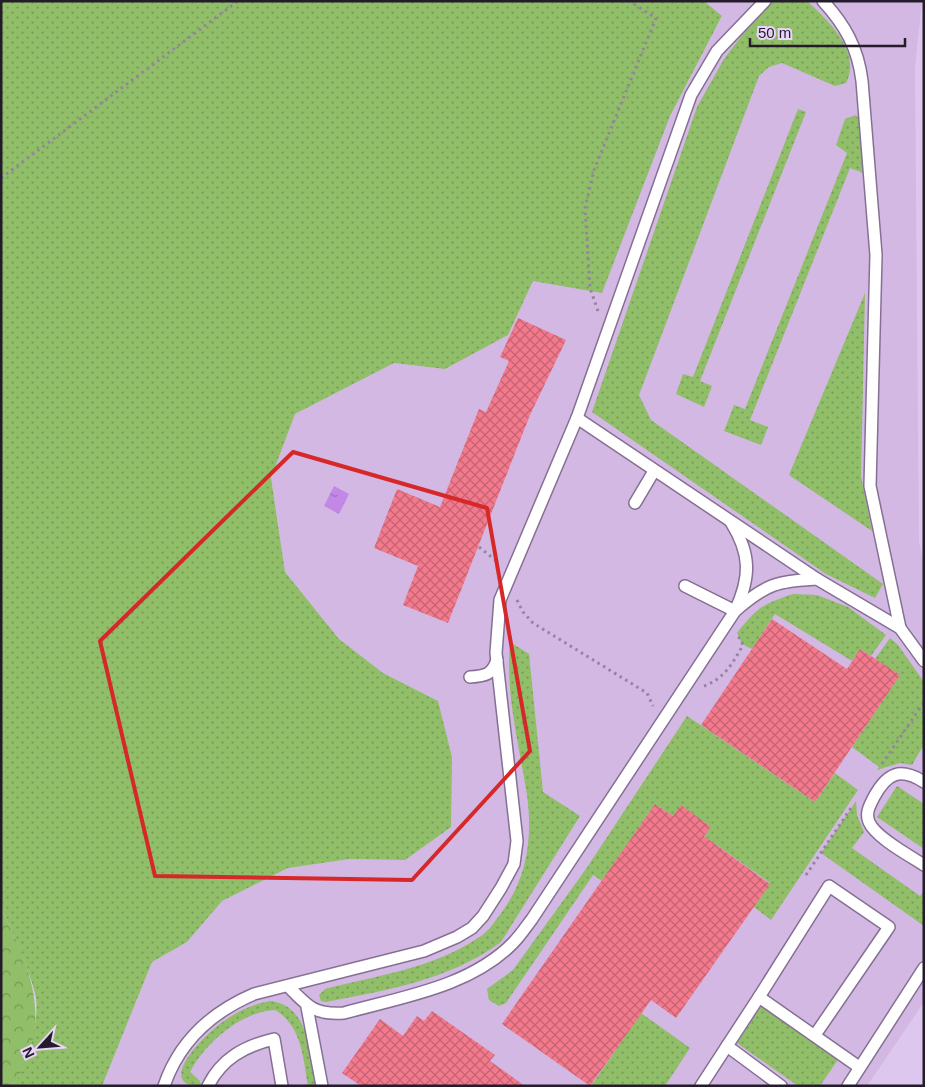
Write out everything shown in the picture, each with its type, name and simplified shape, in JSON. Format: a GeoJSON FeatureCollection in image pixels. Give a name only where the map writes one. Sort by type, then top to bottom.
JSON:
{"type":"FeatureCollection","features":[{"type":"Feature","properties":{"kind":"lane"},"geometry":{"type":"LineString","coordinates":[[164,1086],[180,1051],[205,1023],[220,1011],[245,998],[440,946],[472,928],[484,916],[502,888],[514,864],[517,841],[497,660],[500,600],[576,418],[691,95],[717,51],[765,1]]}},
{"type":"Feature","properties":{"kind":"lane"},"geometry":{"type":"LineString","coordinates":[[822,1],[834,13],[859,58],[876,255],[870,486],[900,628],[924,662]]}},
{"type":"Feature","properties":{"kind":"lane"},"geometry":{"type":"LineString","coordinates":[[576,418],[817,579],[900,628]]}},
{"type":"Feature","properties":{"kind":"lane"},"geometry":{"type":"LineString","coordinates":[[635,503],[654,471]]}},
{"type":"Feature","properties":{"kind":"lane"},"geometry":{"type":"LineString","coordinates":[[289,987],[307,1007],[325,1014],[344,1013],[431,989],[459,979],[482,968],[513,944],[532,919],[735,611],[745,590],[747,575],[743,544],[728,518]]}},
{"type":"Feature","properties":{"kind":"lane"},"geometry":{"type":"LineString","coordinates":[[735,611],[761,590],[774,584],[817,579]]}},
{"type":"Feature","properties":{"kind":"lane"},"geometry":{"type":"LineString","coordinates":[[685,586],[735,611]]}},
{"type":"Feature","properties":{"kind":"lane"},"geometry":{"type":"LineString","coordinates":[[470,677],[484,676],[489,673],[493,670],[497,660]]}},
{"type":"Feature","properties":{"kind":"lane"},"geometry":{"type":"LineString","coordinates":[[924,782],[912,774],[902,773],[892,776],[878,791],[867,815],[869,824],[876,833],[924,866]]}},
{"type":"Feature","properties":{"kind":"lane"},"geometry":{"type":"LineString","coordinates":[[701,1086],[829,886],[888,927],[815,1035]]}},
{"type":"Feature","properties":{"kind":"lane"},"geometry":{"type":"LineString","coordinates":[[848,1086],[924,968]]}},
{"type":"Feature","properties":{"kind":"lane"},"geometry":{"type":"LineString","coordinates":[[759,997],[859,1067]]}},
{"type":"Feature","properties":{"kind":"lane"},"geometry":{"type":"LineString","coordinates":[[307,1007],[322,1086]]}},
{"type":"Feature","properties":{"kind":"lane"},"geometry":{"type":"LineString","coordinates":[[208,1086],[224,1063],[236,1053],[251,1045],[274,1039],[282,1086]]}},
{"type":"Feature","properties":{"kind":"lane"},"geometry":{"type":"LineString","coordinates":[[727,1046],[781,1086]]}},
{"type":"Feature","properties":{"kind":"path"},"geometry":{"type":"LineString","coordinates":[[1,178],[238,1]]}},
{"type":"Feature","properties":{"kind":"path"},"geometry":{"type":"LineString","coordinates":[[606,337],[590,288],[585,208],[594,170],[656,18],[629,1]]}},
{"type":"Feature","properties":{"kind":"path"},"geometry":{"type":"LineString","coordinates":[[478,546],[498,560],[523,612],[533,624],[648,693],[656,711]]}},
{"type":"Feature","properties":{"kind":"path"},"geometry":{"type":"LineString","coordinates":[[701,690],[724,675],[734,662],[743,645],[737,633],[742,627]]}},
{"type":"Feature","properties":{"kind":"highlighted area"},"geometry":{"type":"Polygon","coordinates":[[[293,452],[487,508],[530,751],[412,880],[155,876],[100,641],[293,452]]]}},
{"type":"Feature","properties":{"kind":"shaded area"},"geometry":{"type":"Polygon","coordinates":[[[704,1],[922,1],[915,68],[919,542],[924,562],[924,1002],[867,1086],[102,1086],[152,962],[187,942],[222,901],[288,868],[350,859],[405,860],[438,701],[383,673],[339,639],[285,572],[271,478],[295,414],[394,363],[445,369],[508,335],[533,281],[670,116],[722,17],[704,1]]]}},
{"type":"Feature","properties":{"kind":"green space"},"geometry":{"type":"Polygon","coordinates":[[[1,1],[704,1],[722,16],[670,116],[602,293],[533,281],[508,335],[445,369],[394,363],[295,414],[271,478],[285,572],[339,639],[383,673],[438,701],[452,757],[451,827],[405,860],[350,859],[288,868],[222,901],[187,942],[152,962],[102,1086],[12,1086],[22,1068],[31,1042],[35,1023],[36,998],[26,965],[1,908],[1,1]]]}},
{"type":"Feature","properties":{"kind":"green space"},"geometry":{"type":"Polygon","coordinates":[[[774,1],[807,1],[825,18],[841,38],[850,60],[850,72],[846,83],[835,86],[782,63],[769,67],[759,76],[639,395],[651,420],[883,584],[875,598],[826,574],[592,412],[697,107],[724,59],[743,34],[774,1]]]}},
{"type":"Feature","properties":{"kind":"green space"},"geometry":{"type":"Polygon","coordinates":[[[798,109],[806,112],[700,381],[712,386],[704,407],[676,394],[683,374],[693,377],[798,109]]]}},
{"type":"Feature","properties":{"kind":"green space"},"geometry":{"type":"Polygon","coordinates":[[[856,115],[860,120],[863,173],[850,168],[750,420],[768,427],[761,445],[724,431],[734,405],[745,409],[847,153],[836,145],[845,119],[856,115]]]}},
{"type":"Feature","properties":{"kind":"green space"},"geometry":{"type":"Polygon","coordinates":[[[865,293],[861,476],[872,531],[789,475],[865,293]]]}},
{"type":"Feature","properties":{"kind":"green space"},"geometry":{"type":"Polygon","coordinates":[[[793,594],[817,595],[848,607],[886,635],[871,656],[860,649],[852,661],[775,614],[752,649],[742,644],[737,633],[750,617],[767,604],[793,594]]]}},
{"type":"Feature","properties":{"kind":"green space"},"geometry":{"type":"Polygon","coordinates":[[[890,638],[898,645],[924,682],[924,749],[922,748],[912,765],[900,763],[877,770],[879,767],[852,747],[899,676],[875,659],[890,638]]]}},
{"type":"Feature","properties":{"kind":"green space"},"geometry":{"type":"Polygon","coordinates":[[[510,642],[529,654],[543,792],[580,816],[501,942],[461,966],[439,975],[395,988],[349,998],[326,1002],[321,1001],[319,995],[325,989],[404,970],[443,957],[461,948],[490,928],[516,888],[526,859],[529,812],[511,699],[509,680],[510,642]]]}},
{"type":"Feature","properties":{"kind":"green space"},"geometry":{"type":"Polygon","coordinates":[[[687,716],[815,802],[835,773],[858,790],[771,920],[754,907],[770,883],[704,836],[711,827],[681,806],[673,816],[655,804],[602,881],[593,875],[506,1003],[499,1006],[489,1000],[487,989],[513,970],[586,869],[687,716]]]}},
{"type":"Feature","properties":{"kind":"green space"},"geometry":{"type":"Polygon","coordinates":[[[897,786],[924,804],[924,849],[877,817],[897,786]]]}},
{"type":"Feature","properties":{"kind":"green space"},"geometry":{"type":"Polygon","coordinates":[[[856,801],[857,815],[864,832],[852,848],[920,896],[924,891],[924,926],[821,853],[856,801]]]}},
{"type":"Feature","properties":{"kind":"green space"},"geometry":{"type":"Polygon","coordinates":[[[1,908],[24,960],[34,996],[34,1033],[22,1070],[12,1086],[1,1086],[1,908]]]}},
{"type":"Feature","properties":{"kind":"green space"},"geometry":{"type":"Polygon","coordinates":[[[270,1001],[283,1005],[293,1012],[300,1021],[306,1033],[315,1086],[308,1086],[300,1044],[296,1034],[284,1017],[275,1010],[250,1016],[226,1030],[205,1050],[190,1072],[200,1081],[201,1086],[187,1084],[182,1077],[182,1068],[196,1046],[206,1036],[235,1014],[252,1006],[270,1001]]]}},
{"type":"Feature","properties":{"kind":"green space"},"geometry":{"type":"Polygon","coordinates":[[[763,1004],[839,1058],[820,1086],[798,1086],[737,1043],[763,1004]]]}},
{"type":"Feature","properties":{"kind":"green space"},"geometry":{"type":"Polygon","coordinates":[[[641,1013],[690,1048],[665,1086],[591,1086],[641,1013]]]}},
{"type":"Feature","properties":{"kind":"water"},"geometry":{"type":"Polygon","coordinates":[[[334,486],[349,494],[339,514],[324,506],[334,486]]]}},
{"type":"Feature","properties":{"kind":"building"},"geometry":{"type":"Polygon","coordinates":[[[518,318],[566,340],[530,415],[448,623],[403,605],[418,566],[374,548],[397,489],[440,507],[479,409],[486,412],[509,361],[500,357],[518,318]]]}},
{"type":"Feature","properties":{"kind":"building"},"geometry":{"type":"Polygon","coordinates":[[[772,619],[847,669],[860,649],[900,675],[815,802],[701,725],[772,619]]]}},
{"type":"Feature","properties":{"kind":"building"},"geometry":{"type":"Polygon","coordinates":[[[655,804],[673,816],[681,805],[711,827],[704,836],[770,884],[676,1018],[651,1000],[590,1086],[502,1024],[655,804]]]}},
{"type":"Feature","properties":{"kind":"building"},"geometry":{"type":"Polygon","coordinates":[[[432,1011],[495,1055],[490,1061],[525,1086],[361,1086],[342,1073],[380,1019],[403,1036],[417,1016],[424,1021],[432,1011]]]}}]}
